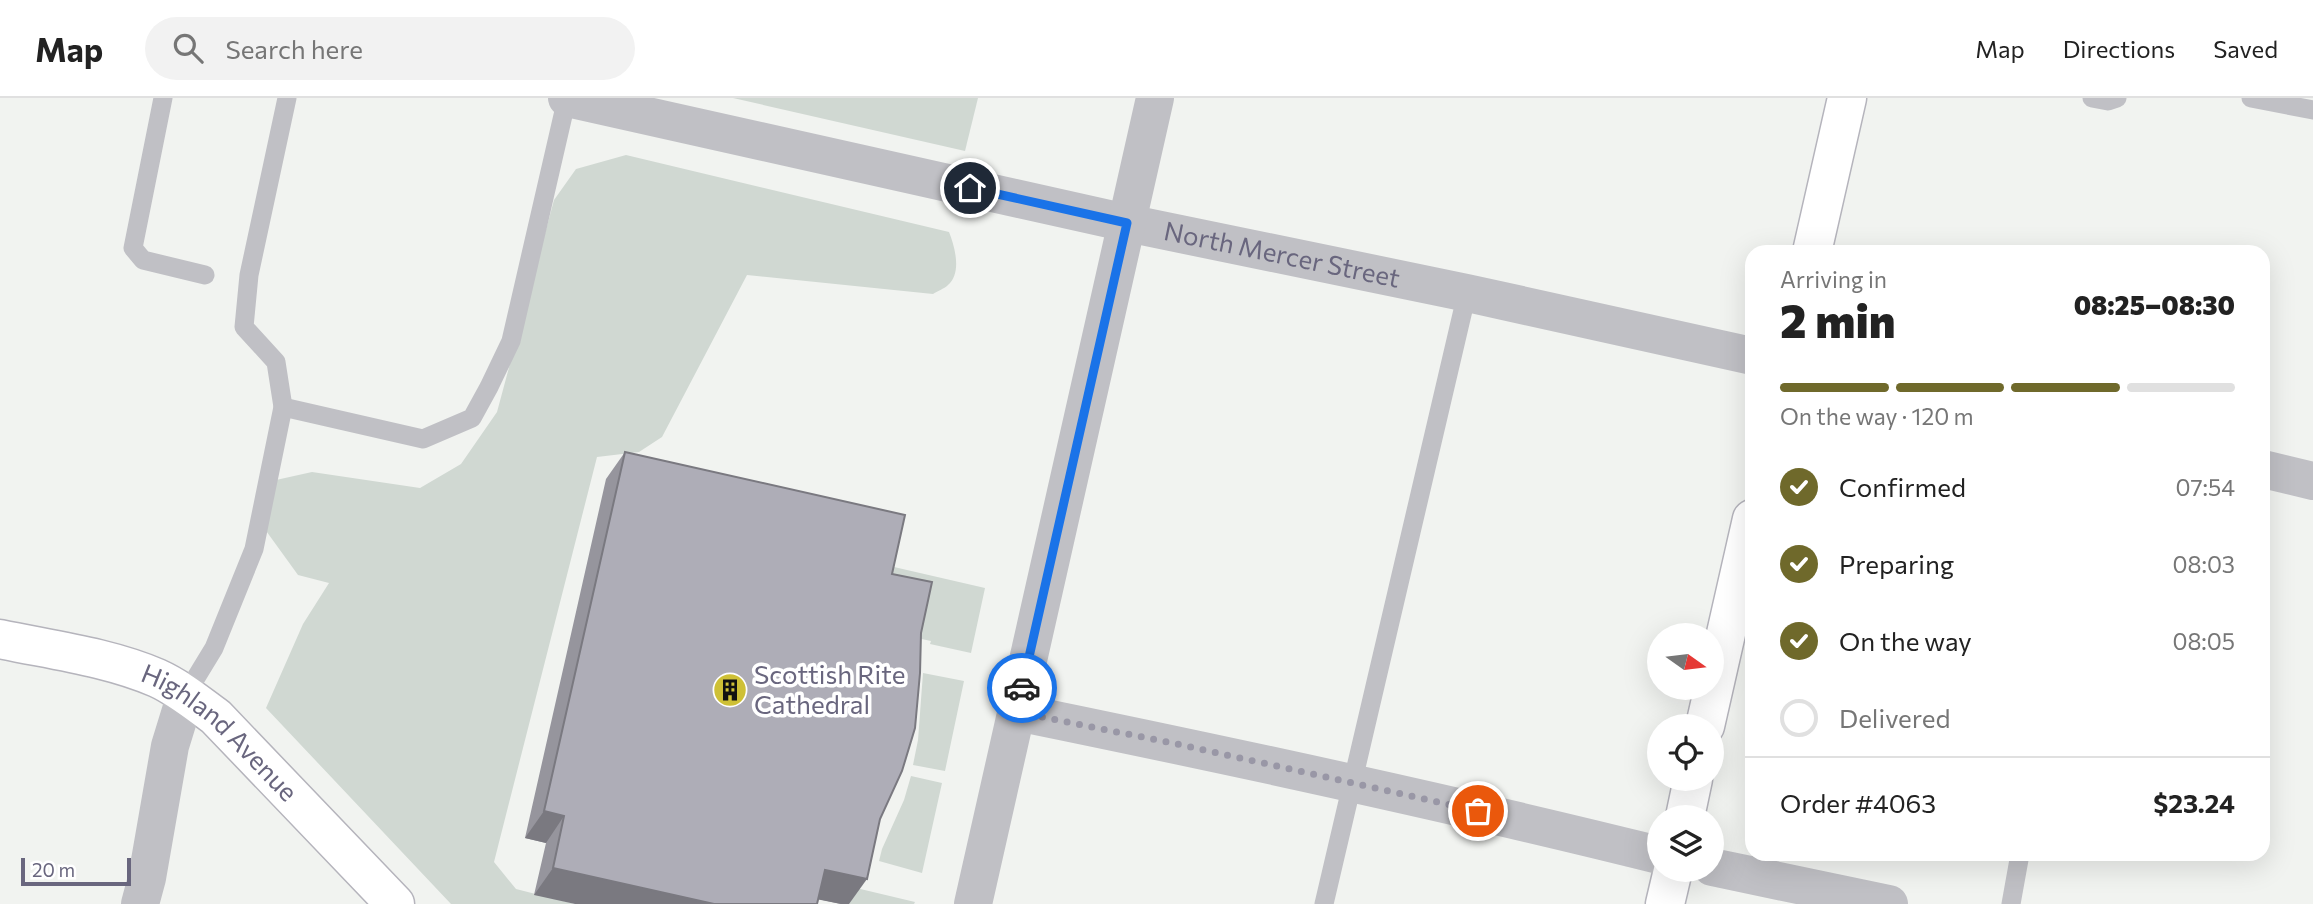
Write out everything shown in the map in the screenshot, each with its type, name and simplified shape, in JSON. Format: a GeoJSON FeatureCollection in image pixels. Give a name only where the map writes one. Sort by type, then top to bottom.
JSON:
{"type":"FeatureCollection","features":[{"type":"Feature","properties":{"kind":"main road"},"geometry":{"type":"LineString","coordinates":[[1814,245],[1847,98]]}},
{"type":"Feature","properties":{"kind":"main road"},"geometry":{"type":"LineString","coordinates":[[1708,714],[1745,550]]}},
{"type":"Feature","properties":{"kind":"main road","name":"Highland Avenue"},"geometry":{"type":"LineString","coordinates":[[0,639],[128,667],[160,679],[186,694],[216,717],[391,903]]}},
{"type":"Feature","properties":{"kind":"main road"},"geometry":{"type":"LineString","coordinates":[[1665,904],[1670,882]]}},
{"type":"Feature","properties":{"kind":"street","name":"North Mercer Street"},"geometry":{"type":"LineString","coordinates":[[567,98],[1127,223],[1467,292],[1745,354]]}},
{"type":"Feature","properties":{"kind":"street"},"geometry":{"type":"LineString","coordinates":[[973,904],[1155,98]]}},
{"type":"Feature","properties":{"kind":"street"},"geometry":{"type":"LineString","coordinates":[[2270,471],[2313,481]]}},
{"type":"Feature","properties":{"kind":"street"},"geometry":{"type":"LineString","coordinates":[[140,904],[170,746],[186,694]]}},
{"type":"Feature","properties":{"kind":"street"},"geometry":{"type":"LineString","coordinates":[[1017,712],[1353,783],[1647,852]]}},
{"type":"Feature","properties":{"kind":"street"},"geometry":{"type":"LineString","coordinates":[[1724,870],[1889,904]]}},
{"type":"Feature","properties":{"kind":"lane"},"geometry":{"type":"LineString","coordinates":[[163,98],[133,248],[143,260],[205,275]]}},
{"type":"Feature","properties":{"kind":"lane"},"geometry":{"type":"LineString","coordinates":[[186,694],[215,648],[254,549],[283,407],[276,362],[244,327],[249,275],[287,98]]}},
{"type":"Feature","properties":{"kind":"lane"},"geometry":{"type":"LineString","coordinates":[[283,407],[423,439],[472,418],[511,341],[567,98]]}},
{"type":"Feature","properties":{"kind":"lane"},"geometry":{"type":"LineString","coordinates":[[2092,98],[2108,102],[2117,98]]}},
{"type":"Feature","properties":{"kind":"lane"},"geometry":{"type":"LineString","coordinates":[[2251,98],[2313,110]]}},
{"type":"Feature","properties":{"kind":"lane"},"geometry":{"type":"LineString","coordinates":[[1324,904],[1467,292]]}},
{"type":"Feature","properties":{"kind":"lane"},"geometry":{"type":"LineString","coordinates":[[2011,904],[2020,861]]}},
{"type":"Feature","properties":{"kind":"shaded area"},"geometry":{"type":"Polygon","coordinates":[[[733,98],[978,98],[965,151],[733,98]]]}},
{"type":"Feature","properties":{"kind":"shaded area"},"geometry":{"type":"Polygon","coordinates":[[[626,155],[949,232],[955,252],[955,274],[948,285],[933,294],[747,275],[662,437],[639,452],[597,457],[494,862],[516,889],[575,904],[451,904],[266,708],[303,624],[329,583],[298,575],[264,528],[276,480],[312,472],[420,488],[461,464],[497,412],[554,200],[576,169],[626,155]]]}},
{"type":"Feature","properties":{"kind":"shaded area"},"geometry":{"type":"Polygon","coordinates":[[[881,564],[985,588],[971,653],[930,644],[931,641],[917,638],[881,564]]]}},
{"type":"Feature","properties":{"kind":"shaded area"},"geometry":{"type":"Polygon","coordinates":[[[923,673],[964,681],[945,771],[913,765],[918,740],[923,673]]]}},
{"type":"Feature","properties":{"kind":"shaded area"},"geometry":{"type":"Polygon","coordinates":[[[911,776],[942,783],[922,873],[879,861],[911,776]]]}},
{"type":"Feature","properties":{"kind":"shaded area"},"geometry":{"type":"Polygon","coordinates":[[[852,887],[915,902],[849,904],[852,887]]]}},
{"type":"Feature","properties":{"kind":"building","name":"Scottish Rite Cathedral"},"geometry":{"type":"Polygon","coordinates":[[[625,452],[905,515],[892,574],[932,582],[921,633],[915,728],[902,771],[880,819],[867,879],[825,870],[817,904],[714,904],[553,868],[564,816],[544,811],[625,452]]]}},
{"type":"Feature","properties":{"kind":"way so far"},"geometry":{"type":"LineString","coordinates":[[1022,688],[1017,712],[1182,745],[1478,811]]}},
{"type":"Feature","properties":{"kind":"place","name":"Scottish Rite Cathedral"},"geometry":{"type":"Point","coordinates":[730,690]}},
{"type":"Feature","properties":{"kind":"route"},"geometry":{"type":"LineString","coordinates":[[970,188],[1127,223],[1022,688]]}}]}
